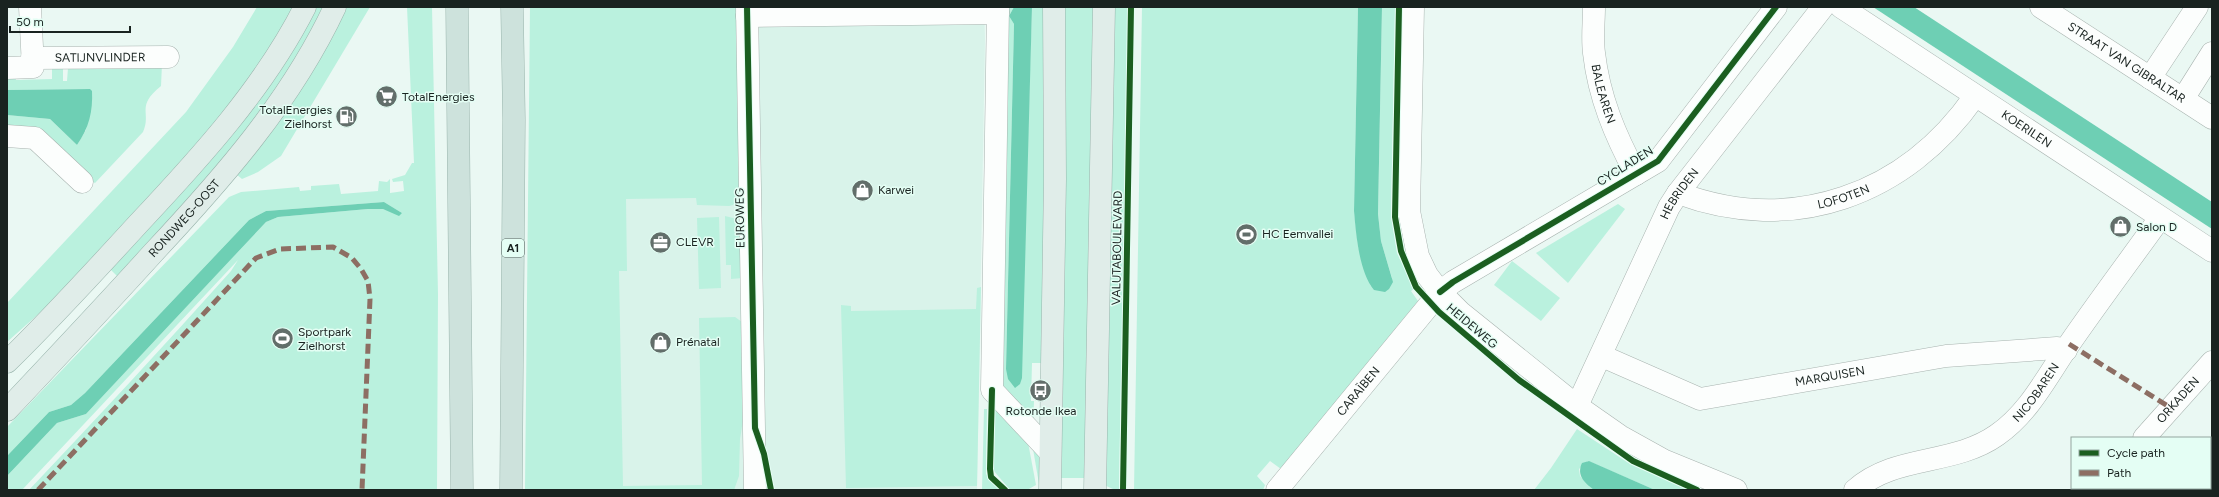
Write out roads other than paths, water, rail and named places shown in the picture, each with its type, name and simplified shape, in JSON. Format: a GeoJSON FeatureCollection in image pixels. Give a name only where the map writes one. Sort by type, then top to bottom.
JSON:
{"type":"FeatureCollection","features":[{"type":"Feature","properties":{"kind":"highway"},"geometry":{"type":"LineString","coordinates":[[457,7],[462,490]]}},
{"type":"Feature","properties":{"kind":"highway","name":"A1"},"geometry":{"type":"LineString","coordinates":[[511,490],[514,128],[512,7]]}},
{"type":"Feature","properties":{"kind":"main road"},"geometry":{"type":"LineString","coordinates":[[7,362],[183,176],[231,119],[293,31],[305,7]]}},
{"type":"Feature","properties":{"kind":"main road","name":"RONDWEG-OOST"},"geometry":{"type":"LineString","coordinates":[[7,410],[232,166],[271,116],[300,72],[336,7]]}},
{"type":"Feature","properties":{"kind":"main road"},"geometry":{"type":"LineString","coordinates":[[1050,490],[1055,179],[1054,7]]}},
{"type":"Feature","properties":{"kind":"main road","name":"VALUTABOULEVARD"},"geometry":{"type":"LineString","coordinates":[[1095,490],[1104,7]]}},
{"type":"Feature","properties":{"kind":"street"},"geometry":{"type":"LineString","coordinates":[[7,68],[33,67],[30,7]]}},
{"type":"Feature","properties":{"kind":"street","name":"HEIDEWEG"},"geometry":{"type":"LineString","coordinates":[[1413,7],[1409,211],[1418,256],[1428,275],[1440,292],[1460,312],[1577,406],[1641,449],[1736,490]]}},
{"type":"Feature","properties":{"kind":"street","name":"BALEAREN"},"geometry":{"type":"LineString","coordinates":[[1594,7],[1594,52],[1603,100],[1616,137],[1636,174]]}},
{"type":"Feature","properties":{"kind":"street","name":"CYCLADEN"},"geometry":{"type":"LineString","coordinates":[[1440,292],[1453,282],[1658,161],[1776,7]]}},
{"type":"Feature","properties":{"kind":"street","name":"HEBRIDEN"},"geometry":{"type":"LineString","coordinates":[[1577,406],[1602,356],[1669,207],[1678,193],[1823,7]]}},
{"type":"Feature","properties":{"kind":"street","name":"KOERILEN"},"geometry":{"type":"LineString","coordinates":[[1841,7],[2212,251]]}},
{"type":"Feature","properties":{"kind":"street","name":"STRAAT VAN GIBRALTAR"},"geometry":{"type":"LineString","coordinates":[[2041,7],[2212,118]]}},
{"type":"Feature","properties":{"kind":"street"},"geometry":{"type":"LineString","coordinates":[[2150,78],[2197,7]]}},
{"type":"Feature","properties":{"kind":"street"},"geometry":{"type":"LineString","coordinates":[[747,11],[998,10],[992,390],[1050,452]]}},
{"type":"Feature","properties":{"kind":"street","name":"EUROWEG"},"geometry":{"type":"LineString","coordinates":[[747,11],[755,490]]}},
{"type":"Feature","properties":{"kind":"street"},"geometry":{"type":"LineString","coordinates":[[2182,99],[2212,53]]}},
{"type":"Feature","properties":{"kind":"street","name":"SATIJNVLINDER"},"geometry":{"type":"LineString","coordinates":[[32,58],[168,57]]}},
{"type":"Feature","properties":{"kind":"street","name":"LOFOTEN"},"geometry":{"type":"LineString","coordinates":[[1678,193],[1723,206],[1753,210],[1787,211],[1842,200],[1872,187],[1916,160],[1936,143],[1964,112],[1975,96]]}},
{"type":"Feature","properties":{"kind":"street"},"geometry":{"type":"LineString","coordinates":[[7,136],[35,138],[82,182]]}},
{"type":"Feature","properties":{"kind":"street","name":"NICOBAREN"},"geometry":{"type":"LineString","coordinates":[[1855,490],[1878,473],[1906,464],[1967,451],[1997,435],[2011,424],[2035,397],[2066,350],[2160,218]]}},
{"type":"Feature","properties":{"kind":"street","name":"CARAÏBEN"},"geometry":{"type":"LineString","coordinates":[[1277,490],[1440,292]]}},
{"type":"Feature","properties":{"kind":"street","name":"MARQUISEN"},"geometry":{"type":"LineString","coordinates":[[1602,356],[1700,399],[1946,356],[2057,348],[2066,350]]}},
{"type":"Feature","properties":{"kind":"street","name":"ORKADEN"},"geometry":{"type":"LineString","coordinates":[[2145,437],[2212,362]]}},
{"type":"Feature","properties":{"kind":"place","name":"TotalEnergies"},"geometry":{"type":"Point","coordinates":[386,97]}},
{"type":"Feature","properties":{"kind":"place","name":"TotalEnergies Zielhorst"},"geometry":{"type":"Point","coordinates":[347,117]}},
{"type":"Feature","properties":{"kind":"place","name":"Karwei"},"geometry":{"type":"Point","coordinates":[863,190]}},
{"type":"Feature","properties":{"kind":"place","name":"Salon D"},"geometry":{"type":"Point","coordinates":[2120,227]}},
{"type":"Feature","properties":{"kind":"place","name":"HC Eemvallei"},"geometry":{"type":"Point","coordinates":[1247,234]}},
{"type":"Feature","properties":{"kind":"place","name":"CLEVR"},"geometry":{"type":"Point","coordinates":[660,242]}},
{"type":"Feature","properties":{"kind":"place","name":"Sportpark Zielhorst"},"geometry":{"type":"Point","coordinates":[283,339]}},
{"type":"Feature","properties":{"kind":"place","name":"Prénatal"},"geometry":{"type":"Point","coordinates":[660,342]}},
{"type":"Feature","properties":{"kind":"place","name":"Rotonde Ikea"},"geometry":{"type":"Point","coordinates":[1041,390]}}]}
